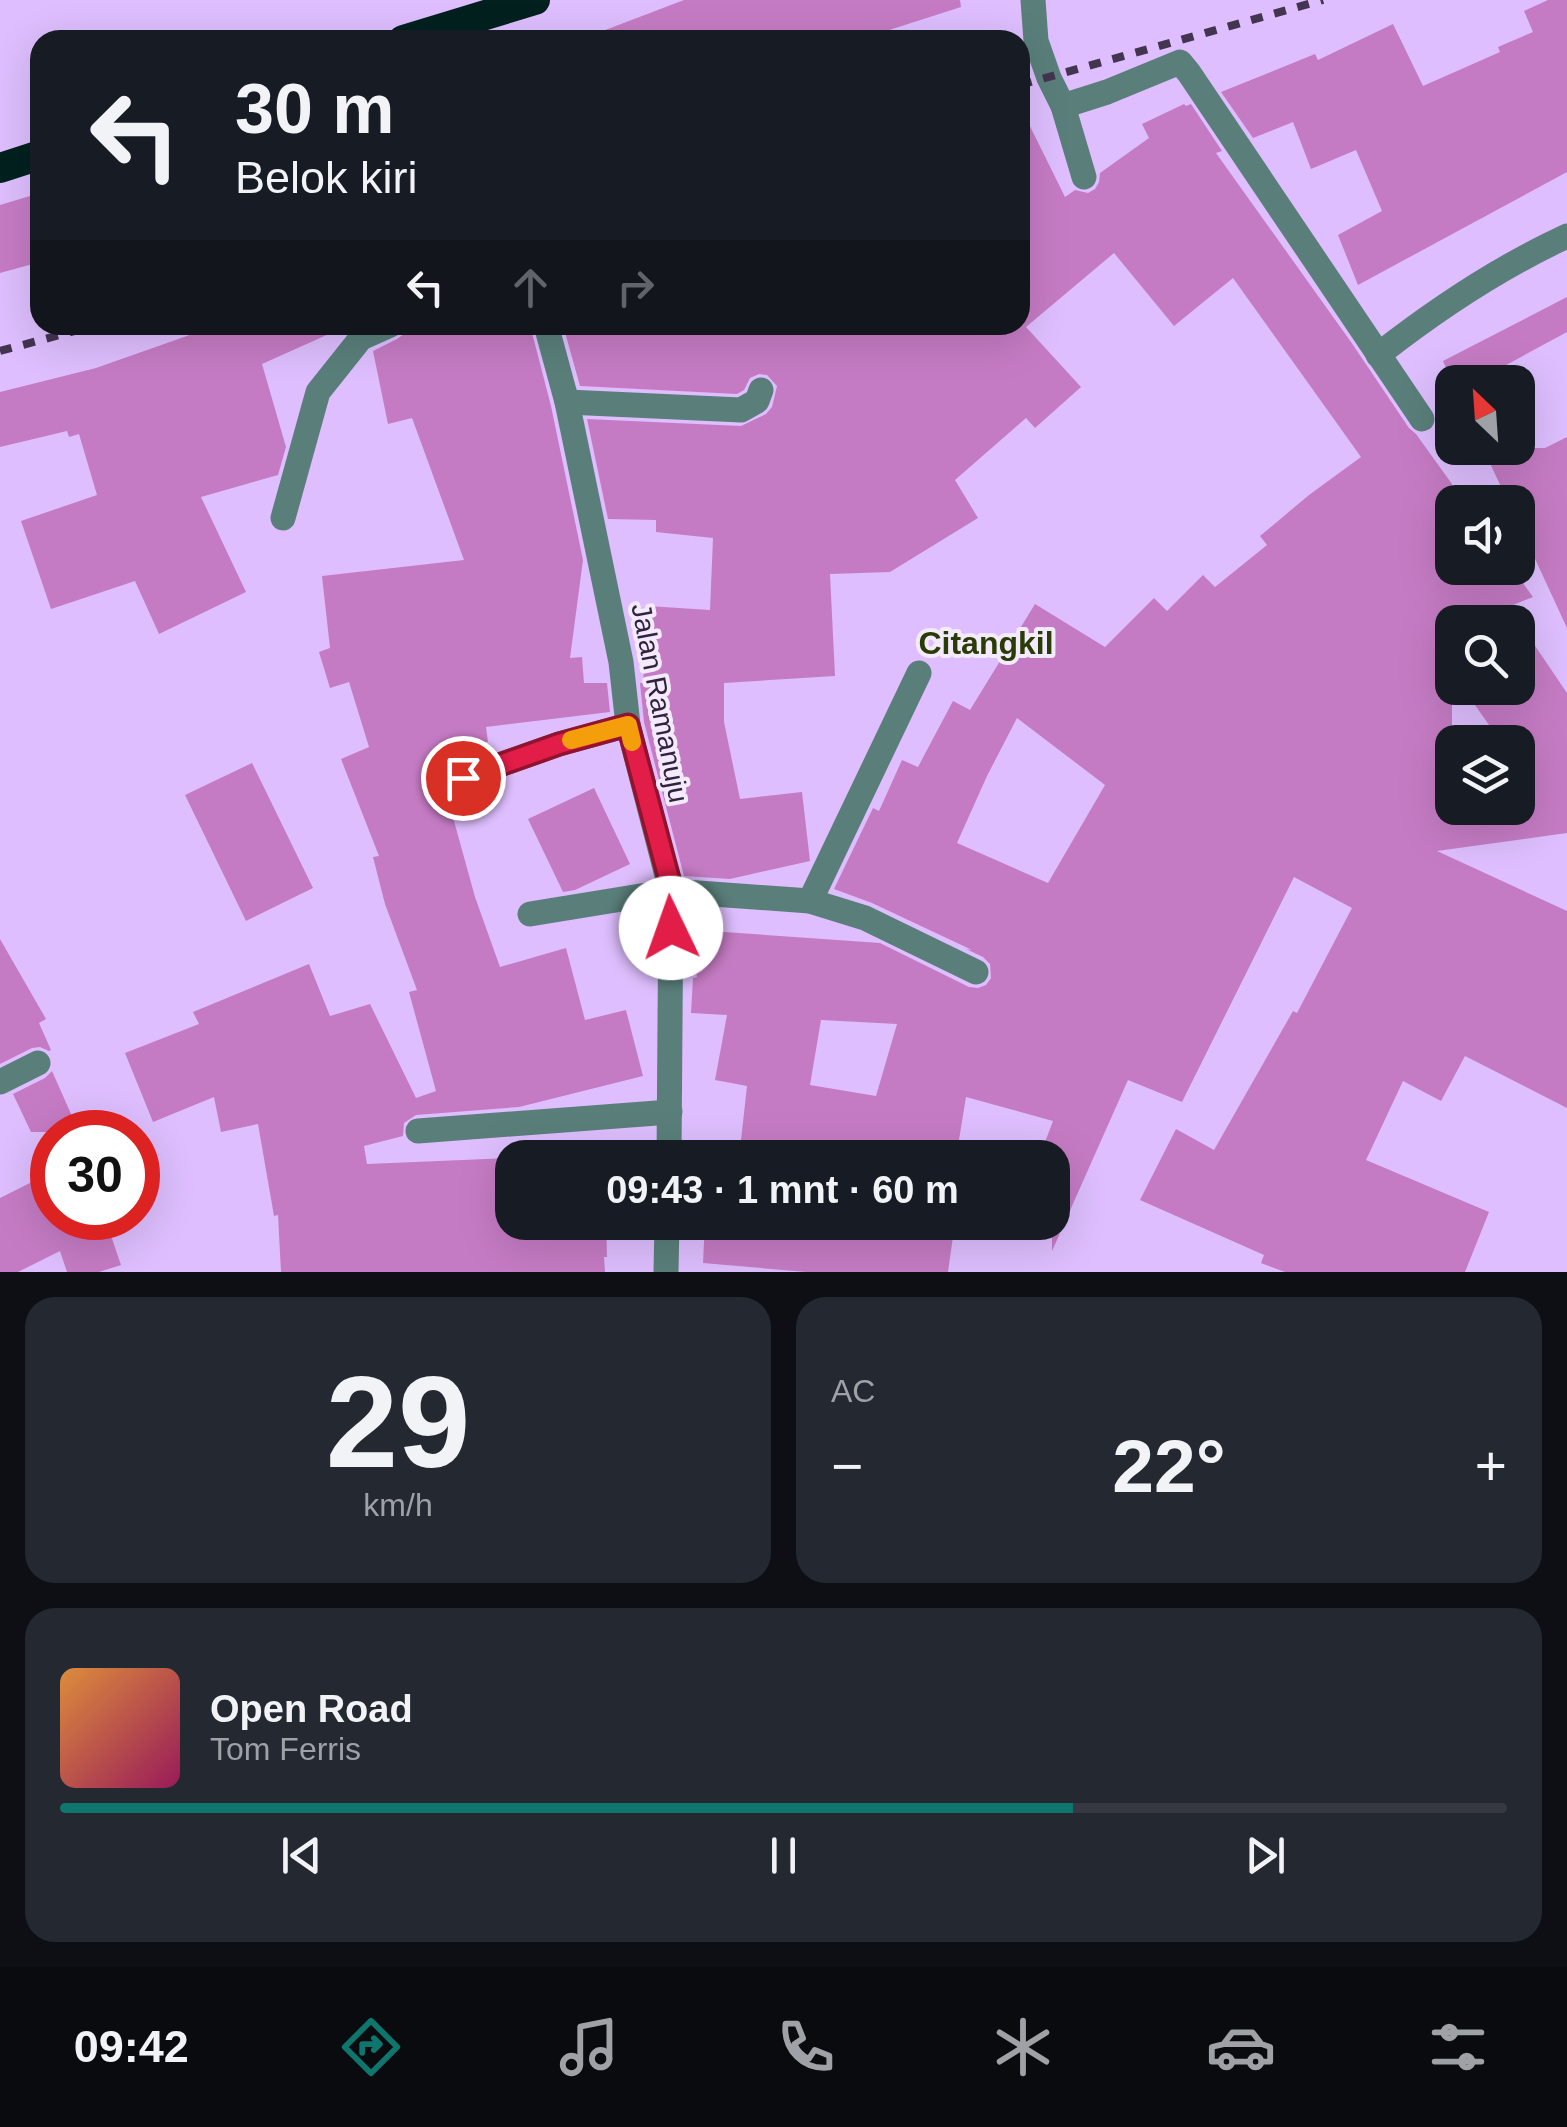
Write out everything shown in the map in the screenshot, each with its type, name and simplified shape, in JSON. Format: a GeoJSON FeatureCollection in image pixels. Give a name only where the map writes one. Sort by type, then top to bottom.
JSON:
{"type":"FeatureCollection","features":[{"type":"Feature","properties":{"kind":"highway"},"geometry":{"type":"LineString","coordinates":[[469,30],[509,4],[536,0]]}},
{"type":"Feature","properties":{"kind":"highway"},"geometry":{"type":"LineString","coordinates":[[0,168],[30,158]]}},
{"type":"Feature","properties":{"kind":"street"},"geometry":{"type":"LineString","coordinates":[[1033,0],[1036,41],[1084,177]]}},
{"type":"Feature","properties":{"kind":"street"},"geometry":{"type":"LineString","coordinates":[[1062,106],[1180,62],[1422,419]]}},
{"type":"Feature","properties":{"kind":"street"},"geometry":{"type":"LineString","coordinates":[[1378,355],[1438,308],[1524,256],[1567,236]]}},
{"type":"Feature","properties":{"kind":"street"},"geometry":{"type":"LineString","coordinates":[[283,518],[318,392],[361,338],[368,335]]}},
{"type":"Feature","properties":{"kind":"street","name":"Jalan Ramanuju"},"geometry":{"type":"LineString","coordinates":[[549,335],[567,402],[622,662],[628,725],[672,890],[669,1140]]}},
{"type":"Feature","properties":{"kind":"street"},"geometry":{"type":"LineString","coordinates":[[567,402],[741,410],[756,402],[760,390]]}},
{"type":"Feature","properties":{"kind":"street"},"geometry":{"type":"LineString","coordinates":[[810,901],[919,673]]}},
{"type":"Feature","properties":{"kind":"street"},"geometry":{"type":"LineString","coordinates":[[463,778],[559,744],[628,725]]}},
{"type":"Feature","properties":{"kind":"street"},"geometry":{"type":"LineString","coordinates":[[530,914],[672,890],[810,901],[865,918],[976,972]]}},
{"type":"Feature","properties":{"kind":"street"},"geometry":{"type":"LineString","coordinates":[[0,1082],[38,1063]]}},
{"type":"Feature","properties":{"kind":"street"},"geometry":{"type":"LineString","coordinates":[[418,1131],[670,1112]]}},
{"type":"Feature","properties":{"kind":"street"},"geometry":{"type":"LineString","coordinates":[[666,1272],[667,1240]]}},
{"type":"Feature","properties":{"kind":"building"},"geometry":{"type":"Polygon","coordinates":[[[684,0],[960,0],[961,7],[889,30],[605,30],[684,0]]]}},
{"type":"Feature","properties":{"kind":"building"},"geometry":{"type":"Polygon","coordinates":[[[1548,0],[1567,0],[1567,172],[1358,285],[1338,235],[1382,211],[1356,150],[1311,169],[1293,122],[1253,138],[1221,92],[1315,54],[1318,60],[1393,24],[1423,86],[1500,52],[1498,47],[1533,32],[1524,11],[1548,0]]]}},
{"type":"Feature","properties":{"kind":"building"},"geometry":{"type":"Polygon","coordinates":[[[1191,104],[1222,151],[1216,153],[1452,484],[1435,485],[1435,585],[1524,585],[1533,597],[1513,605],[1435,605],[1435,705],[1452,705],[1452,725],[1435,725],[1435,825],[1535,825],[1535,725],[1489,725],[1475,705],[1535,705],[1535,646],[1567,693],[1567,833],[1437,851],[1567,911],[1567,1108],[1465,1056],[1441,1101],[1403,1081],[1366,1160],[1489,1212],[1465,1272],[1285,1272],[1261,1263],[1264,1255],[1140,1200],[1176,1129],[1214,1150],[1293,1011],[1297,1013],[1352,908],[1294,877],[1182,1102],[1128,1080],[1070,1210],[1070,1140],[1046,1140],[1053,1121],[966,1097],[959,1140],[741,1140],[747,1086],[715,1080],[727,1015],[691,1013],[693,978],[697,977],[696,930],[880,943],[969,987],[986,985],[991,978],[990,964],[966,949],[972,950],[834,889],[873,808],[879,811],[902,760],[918,767],[953,701],[970,710],[1035,604],[1105,647],[1154,598],[1167,611],[1203,575],[1215,587],[1267,545],[1260,536],[1361,457],[1233,278],[1174,326],[1114,253],[1030,324],[1030,126],[1065,197],[1075,190],[1088,193],[1095,189],[1100,173],[1149,138],[1142,124],[1191,104]],[[1017,718],[957,843],[1048,883],[1105,785],[1017,718]],[[821,1020],[810,1085],[876,1096],[897,1024],[821,1020]]]}},
{"type":"Feature","properties":{"kind":"building"},"geometry":{"type":"Polygon","coordinates":[[[30,196],[30,265],[0,273],[0,205],[30,196]]]}},
{"type":"Feature","properties":{"kind":"building"},"geometry":{"type":"Polygon","coordinates":[[[1567,297],[1567,332],[1506,365],[1445,365],[1443,361],[1567,297]]]}},
{"type":"Feature","properties":{"kind":"building"},"geometry":{"type":"Polygon","coordinates":[[[1030,331],[1081,387],[1035,428],[1026,418],[955,480],[978,518],[890,572],[830,574],[835,676],[724,683],[724,722],[740,799],[802,792],[810,861],[730,879],[684,876],[644,722],[640,683],[648,606],[710,610],[713,538],[656,532],[656,520],[608,519],[587,419],[741,426],[766,414],[772,407],[777,386],[767,375],[759,374],[750,378],[737,394],[580,386],[566,335],[1030,335],[1030,331]]]}},
{"type":"Feature","properties":{"kind":"building"},"geometry":{"type":"Polygon","coordinates":[[[190,335],[327,335],[262,364],[286,447],[278,475],[201,497],[246,592],[159,634],[135,581],[51,609],[21,521],[97,495],[79,434],[69,437],[67,431],[0,447],[0,392],[96,368],[190,335]]]}},
{"type":"Feature","properties":{"kind":"building"},"geometry":{"type":"Polygon","coordinates":[[[403,335],[533,335],[583,560],[570,658],[582,657],[584,683],[607,683],[610,712],[486,727],[488,742],[459,746],[465,760],[451,767],[443,781],[475,897],[500,967],[566,948],[585,1020],[626,1010],[643,1076],[519,1107],[416,1115],[404,1123],[403,1136],[364,1146],[367,1164],[495,1159],[495,1240],[607,1240],[605,1272],[281,1272],[278,1215],[274,1216],[258,1124],[221,1132],[214,1097],[160,1119],[160,1110],[148,1110],[125,1053],[199,1024],[193,1012],[309,964],[330,1016],[370,1004],[416,1098],[436,1091],[409,992],[417,990],[385,904],[373,857],[379,856],[341,759],[369,747],[349,682],[330,688],[319,652],[330,648],[322,576],[464,560],[412,418],[388,424],[373,351],[403,335]]]}},
{"type":"Feature","properties":{"kind":"building"},"geometry":{"type":"Polygon","coordinates":[[[1567,437],[1567,628],[1535,559],[1535,485],[1500,485],[1491,465],[1535,465],[1535,448],[1545,448],[1567,437]]]}},
{"type":"Feature","properties":{"kind":"building"},"geometry":{"type":"Polygon","coordinates":[[[252,763],[313,888],[246,921],[185,795],[252,763]]]}},
{"type":"Feature","properties":{"kind":"building"},"geometry":{"type":"Polygon","coordinates":[[[594,788],[630,864],[563,892],[528,819],[594,788]]]}},
{"type":"Feature","properties":{"kind":"building"},"geometry":{"type":"Polygon","coordinates":[[[0,939],[46,1019],[39,1023],[51,1050],[32,1048],[0,1064],[0,939]]]}},
{"type":"Feature","properties":{"kind":"building"},"geometry":{"type":"Polygon","coordinates":[[[52,1071],[69,1110],[30,1110],[30,1130],[13,1094],[52,1071]]]}},
{"type":"Feature","properties":{"kind":"building"},"geometry":{"type":"Polygon","coordinates":[[[30,1183],[30,1240],[112,1240],[121,1265],[99,1272],[67,1272],[60,1251],[18,1272],[0,1272],[0,1198],[30,1183]]]}},
{"type":"Feature","properties":{"kind":"building"},"geometry":{"type":"Polygon","coordinates":[[[704,1240],[952,1240],[948,1272],[806,1272],[703,1263],[704,1240]]]}},
{"type":"Feature","properties":{"kind":"railway"},"geometry":{"type":"LineString","coordinates":[[1030,82],[1323,0]]}},
{"type":"Feature","properties":{"kind":"railway"},"geometry":{"type":"LineString","coordinates":[[0,351],[60,335]]}},
{"type":"Feature","properties":{"kind":"slow traffic"},"geometry":{"type":"LineString","coordinates":[[571,740],[628,725],[632,742]]}},
{"type":"Feature","properties":{"kind":"district","name":"Citangkil"},"geometry":{"type":"Point","coordinates":[986,643]}},
{"type":"Feature","properties":{"kind":"route"},"geometry":{"type":"LineString","coordinates":[[463,778],[559,744],[628,725],[672,890],[671,928]]}}]}
